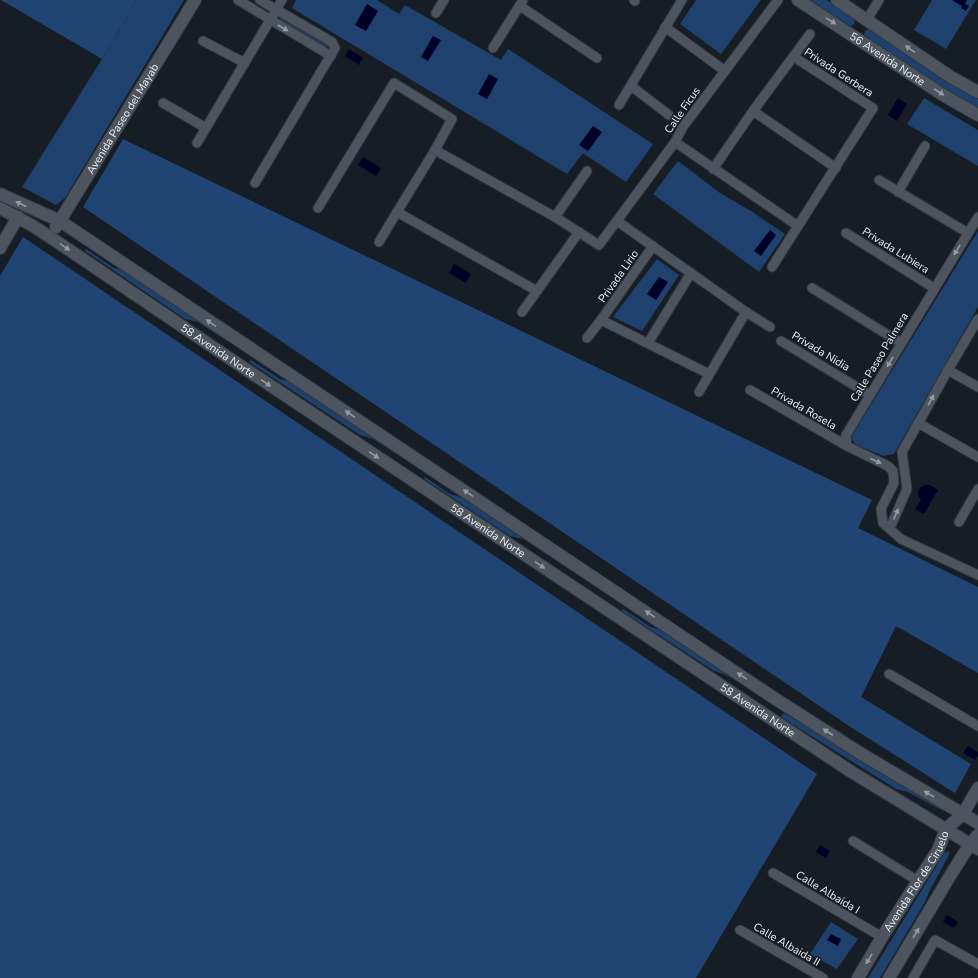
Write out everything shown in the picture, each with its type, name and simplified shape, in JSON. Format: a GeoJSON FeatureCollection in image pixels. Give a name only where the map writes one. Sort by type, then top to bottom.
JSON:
{"type":"FeatureCollection","features":[{"type":"Feature","properties":{"kind":"main road","name":"Avenida Paseo del Mayab"},"geometry":{"type":"LineString","coordinates":[[50,237],[196,0]]}},
{"type":"Feature","properties":{"kind":"main road","name":"56 Avenida Norte"},"geometry":{"type":"LineString","coordinates":[[798,0],[943,95],[978,115]]}},
{"type":"Feature","properties":{"kind":"main road","name":"56 Avenida Norte"},"geometry":{"type":"LineString","coordinates":[[836,0],[951,77],[978,92]]}},
{"type":"Feature","properties":{"kind":"main road"},"geometry":{"type":"LineString","coordinates":[[853,35],[867,20]]}},
{"type":"Feature","properties":{"kind":"main road","name":"58 Avenida Norte"},"geometry":{"type":"LineString","coordinates":[[0,194],[41,214],[60,221],[774,698],[860,753],[978,823]]}},
{"type":"Feature","properties":{"kind":"main road","name":"58 Avenida Norte"},"geometry":{"type":"LineString","coordinates":[[0,208],[50,237],[232,360],[850,771],[946,829],[975,843]]}},
{"type":"Feature","properties":{"kind":"main road"},"geometry":{"type":"LineString","coordinates":[[0,248],[18,218]]}},
{"type":"Feature","properties":{"kind":"main road"},"geometry":{"type":"LineString","coordinates":[[232,360],[244,344]]}},
{"type":"Feature","properties":{"kind":"main road"},"geometry":{"type":"LineString","coordinates":[[406,476],[417,459]]}},
{"type":"Feature","properties":{"kind":"main road"},"geometry":{"type":"LineString","coordinates":[[580,592],[590,574]]}},
{"type":"Feature","properties":{"kind":"main road"},"geometry":{"type":"LineString","coordinates":[[764,714],[774,698]]}},
{"type":"Feature","properties":{"kind":"main road","name":"Avenida Flor de Ciruelo"},"geometry":{"type":"LineString","coordinates":[[858,978],[882,937],[938,850],[946,829],[963,814],[978,788]]}},
{"type":"Feature","properties":{"kind":"main road"},"geometry":{"type":"LineString","coordinates":[[888,978],[975,843]]}},
{"type":"Feature","properties":{"kind":"street"},"geometry":{"type":"LineString","coordinates":[[238,0],[331,56]]}},
{"type":"Feature","properties":{"kind":"street"},"geometry":{"type":"LineString","coordinates":[[254,183],[335,48],[332,42],[260,0]]}},
{"type":"Feature","properties":{"kind":"street"},"geometry":{"type":"LineString","coordinates":[[196,143],[282,0]]}},
{"type":"Feature","properties":{"kind":"street"},"geometry":{"type":"LineString","coordinates":[[436,13],[444,0]]}},
{"type":"Feature","properties":{"kind":"street"},"geometry":{"type":"LineString","coordinates":[[619,104],[682,0]]}},
{"type":"Feature","properties":{"kind":"street","name":"Calle Ficus"},"geometry":{"type":"LineString","coordinates":[[579,232],[599,245],[675,142],[683,127],[778,0]]}},
{"type":"Feature","properties":{"kind":"street"},"geometry":{"type":"LineString","coordinates":[[867,20],[879,0]]}},
{"type":"Feature","properties":{"kind":"street"},"geometry":{"type":"LineString","coordinates":[[493,48],[521,3],[597,58]]}},
{"type":"Feature","properties":{"kind":"street"},"geometry":{"type":"LineString","coordinates":[[665,27],[725,71]]}},
{"type":"Feature","properties":{"kind":"street","name":"Privada Gerbera"},"geometry":{"type":"LineString","coordinates":[[712,169],[810,34]]}},
{"type":"Feature","properties":{"kind":"street"},"geometry":{"type":"LineString","coordinates":[[203,41],[245,63]]}},
{"type":"Feature","properties":{"kind":"street","name":"Privada Gerbera"},"geometry":{"type":"LineString","coordinates":[[772,267],[873,108],[794,57]]}},
{"type":"Feature","properties":{"kind":"street"},"geometry":{"type":"LineString","coordinates":[[318,208],[394,83],[452,119],[436,150],[396,212],[379,242]]}},
{"type":"Feature","properties":{"kind":"street"},"geometry":{"type":"LineString","coordinates":[[631,86],[670,114]]}},
{"type":"Feature","properties":{"kind":"street"},"geometry":{"type":"LineString","coordinates":[[163,103],[206,128]]}},
{"type":"Feature","properties":{"kind":"street"},"geometry":{"type":"LineString","coordinates":[[753,111],[836,168]]}},
{"type":"Feature","properties":{"kind":"street"},"geometry":{"type":"LineString","coordinates":[[675,142],[712,169],[798,226]]}},
{"type":"Feature","properties":{"kind":"street"},"geometry":{"type":"LineString","coordinates":[[898,192],[925,146]]}},
{"type":"Feature","properties":{"kind":"street"},"geometry":{"type":"LineString","coordinates":[[436,150],[579,232],[522,312]]}},
{"type":"Feature","properties":{"kind":"street"},"geometry":{"type":"LineString","coordinates":[[555,217],[587,171]]}},
{"type":"Feature","properties":{"kind":"street"},"geometry":{"type":"LineString","coordinates":[[879,180],[968,233]]}},
{"type":"Feature","properties":{"kind":"street"},"geometry":{"type":"LineString","coordinates":[[396,212],[537,291]]}},
{"type":"Feature","properties":{"kind":"street","name":"Calle Paseo Palmera"},"geometry":{"type":"LineString","coordinates":[[846,446],[846,435],[978,217]]}},
{"type":"Feature","properties":{"kind":"street","name":"Privada Lirio"},"geometry":{"type":"LineString","coordinates":[[616,221],[654,246],[746,312],[770,327]]}},
{"type":"Feature","properties":{"kind":"street","name":"Privada Lubiera"},"geometry":{"type":"LineString","coordinates":[[846,233],[934,288]]}},
{"type":"Feature","properties":{"kind":"street","name":"Privada Lirio"},"geometry":{"type":"LineString","coordinates":[[587,338],[654,246]]}},
{"type":"Feature","properties":{"kind":"street"},"geometry":{"type":"LineString","coordinates":[[648,343],[692,273]]}},
{"type":"Feature","properties":{"kind":"street"},"geometry":{"type":"LineString","coordinates":[[812,288],[901,343]]}},
{"type":"Feature","properties":{"kind":"street"},"geometry":{"type":"LineString","coordinates":[[699,392],[746,312]]}},
{"type":"Feature","properties":{"kind":"street"},"geometry":{"type":"LineString","coordinates":[[890,528],[906,489],[902,452],[978,319]]}},
{"type":"Feature","properties":{"kind":"street","name":"Privada Lirio"},"geometry":{"type":"LineString","coordinates":[[601,320],[709,374]]}},
{"type":"Feature","properties":{"kind":"street","name":"Privada Nidia"},"geometry":{"type":"LineString","coordinates":[[781,341],[870,395]]}},
{"type":"Feature","properties":{"kind":"street"},"geometry":{"type":"LineString","coordinates":[[948,370],[978,387]]}},
{"type":"Feature","properties":{"kind":"street","name":"Privada Rosela"},"geometry":{"type":"LineString","coordinates":[[750,390],[846,446]]}},
{"type":"Feature","properties":{"kind":"street"},"geometry":{"type":"LineString","coordinates":[[918,422],[978,457]]}},
{"type":"Feature","properties":{"kind":"street"},"geometry":{"type":"LineString","coordinates":[[846,446],[888,466],[893,470],[894,483],[880,509],[883,523],[901,538],[978,575]]}},
{"type":"Feature","properties":{"kind":"street"},"geometry":{"type":"LineString","coordinates":[[959,522],[978,489]]}},
{"type":"Feature","properties":{"kind":"street"},"geometry":{"type":"LineString","coordinates":[[890,674],[978,726]]}},
{"type":"Feature","properties":{"kind":"street"},"geometry":{"type":"LineString","coordinates":[[854,841],[918,881]]}},
{"type":"Feature","properties":{"kind":"street","name":"Calle Albaida I"},"geometry":{"type":"LineString","coordinates":[[773,873],[882,937]]}},
{"type":"Feature","properties":{"kind":"street","name":"Calle Albaida II"},"geometry":{"type":"LineString","coordinates":[[740,930],[823,978]]}},
{"type":"Feature","properties":{"kind":"street"},"geometry":{"type":"LineString","coordinates":[[913,978],[935,940],[978,964]]}},
{"type":"Feature","properties":{"kind":"shaded area"},"geometry":{"type":"Polygon","coordinates":[[[1,0],[136,0],[102,59],[1,0]]]}},
{"type":"Feature","properties":{"kind":"shaded area"},"geometry":{"type":"Polygon","coordinates":[[[136,0],[184,0],[65,198],[56,205],[22,187],[102,59],[136,0]]]}},
{"type":"Feature","properties":{"kind":"shaded area"},"geometry":{"type":"Polygon","coordinates":[[[296,0],[377,0],[399,14],[405,5],[501,60],[508,49],[653,144],[626,182],[583,153],[567,174],[292,8],[296,0]]]}},
{"type":"Feature","properties":{"kind":"shaded area"},"geometry":{"type":"Polygon","coordinates":[[[696,0],[761,0],[721,54],[680,24],[696,0]]]}},
{"type":"Feature","properties":{"kind":"shaded area"},"geometry":{"type":"Polygon","coordinates":[[[810,0],[827,0],[853,17],[855,22],[852,26],[849,25],[810,0]]]}},
{"type":"Feature","properties":{"kind":"shaded area"},"geometry":{"type":"Polygon","coordinates":[[[932,0],[976,0],[946,49],[914,30],[932,0]]]}},
{"type":"Feature","properties":{"kind":"shaded area"},"geometry":{"type":"Polygon","coordinates":[[[952,0],[967,0],[965,4],[969,6],[966,11],[961,8],[962,6],[952,0]]]}},
{"type":"Feature","properties":{"kind":"shaded area"},"geometry":{"type":"Polygon","coordinates":[[[367,4],[378,11],[366,31],[355,25],[367,4]]]}},
{"type":"Feature","properties":{"kind":"shaded area"},"geometry":{"type":"Polygon","coordinates":[[[281,17],[328,46],[326,49],[279,20],[281,17]]]}},
{"type":"Feature","properties":{"kind":"shaded area"},"geometry":{"type":"Polygon","coordinates":[[[866,30],[871,30],[978,99],[978,109],[952,94],[866,37],[864,34],[866,30]]]}},
{"type":"Feature","properties":{"kind":"shaded area"},"geometry":{"type":"Polygon","coordinates":[[[433,36],[441,40],[428,61],[421,57],[433,36]]]}},
{"type":"Feature","properties":{"kind":"shaded area"},"geometry":{"type":"Polygon","coordinates":[[[349,49],[363,58],[359,65],[345,56],[349,49]]]}},
{"type":"Feature","properties":{"kind":"shaded area"},"geometry":{"type":"Polygon","coordinates":[[[489,74],[498,79],[487,99],[478,94],[489,74]]]}},
{"type":"Feature","properties":{"kind":"shaded area"},"geometry":{"type":"Polygon","coordinates":[[[898,98],[907,104],[897,121],[888,115],[898,98]]]}},
{"type":"Feature","properties":{"kind":"shaded area"},"geometry":{"type":"Polygon","coordinates":[[[924,98],[978,130],[978,166],[907,124],[924,98]]]}},
{"type":"Feature","properties":{"kind":"shaded area"},"geometry":{"type":"Polygon","coordinates":[[[593,126],[602,132],[588,151],[579,145],[593,126]]]}},
{"type":"Feature","properties":{"kind":"shaded area"},"geometry":{"type":"Polygon","coordinates":[[[123,139],[872,500],[858,528],[978,587],[978,673],[896,626],[861,697],[971,764],[955,793],[849,726],[83,207],[123,139]]]}},
{"type":"Feature","properties":{"kind":"shaded area"},"geometry":{"type":"Polygon","coordinates":[[[363,157],[381,168],[376,176],[358,165],[363,157]]]}},
{"type":"Feature","properties":{"kind":"shaded area"},"geometry":{"type":"Polygon","coordinates":[[[678,161],[720,193],[751,211],[785,234],[759,272],[653,194],[678,161]]]}},
{"type":"Feature","properties":{"kind":"shaded area"},"geometry":{"type":"Polygon","coordinates":[[[770,230],[776,235],[761,256],[754,251],[770,230]]]}},
{"type":"Feature","properties":{"kind":"shaded area"},"geometry":{"type":"Polygon","coordinates":[[[978,231],[978,307],[894,454],[883,456],[855,444],[851,437],[978,231]]]}},
{"type":"Feature","properties":{"kind":"shaded area"},"geometry":{"type":"Polygon","coordinates":[[[23,237],[817,774],[696,978],[0,978],[0,276],[23,237]]]}},
{"type":"Feature","properties":{"kind":"shaded area"},"geometry":{"type":"Polygon","coordinates":[[[86,249],[114,268],[125,270],[229,340],[227,341],[198,322],[185,319],[85,251],[86,249]]]}},
{"type":"Feature","properties":{"kind":"shaded area"},"geometry":{"type":"Polygon","coordinates":[[[657,259],[679,275],[642,331],[613,317],[657,259]]]}},
{"type":"Feature","properties":{"kind":"shaded area"},"geometry":{"type":"Polygon","coordinates":[[[454,264],[471,274],[466,283],[449,273],[454,264]]]}},
{"type":"Feature","properties":{"kind":"shaded area"},"geometry":{"type":"Polygon","coordinates":[[[659,277],[668,282],[656,300],[647,294],[659,277]]]}},
{"type":"Feature","properties":{"kind":"shaded area"},"geometry":{"type":"Polygon","coordinates":[[[251,360],[280,379],[292,382],[402,456],[401,457],[373,439],[360,435],[249,362],[251,360]]]}},
{"type":"Feature","properties":{"kind":"shaded area"},"geometry":{"type":"Polygon","coordinates":[[[425,477],[450,494],[463,498],[577,572],[575,573],[523,539],[510,536],[424,479],[425,477]]]}},
{"type":"Feature","properties":{"kind":"shaded area"},"geometry":{"type":"Polygon","coordinates":[[[930,485],[938,490],[924,514],[915,509],[921,500],[918,495],[918,491],[921,487],[930,485]]]}},
{"type":"Feature","properties":{"kind":"shaded area"},"geometry":{"type":"Polygon","coordinates":[[[623,609],[651,627],[662,630],[761,696],[732,678],[714,671],[622,611],[623,609]]]}},
{"type":"Feature","properties":{"kind":"shaded area"},"geometry":{"type":"Polygon","coordinates":[[[784,713],[944,810],[943,811],[908,792],[896,789],[781,717],[784,713]]]}},
{"type":"Feature","properties":{"kind":"shaded area"},"geometry":{"type":"Polygon","coordinates":[[[968,746],[978,752],[978,756],[975,760],[963,753],[968,746]]]}},
{"type":"Feature","properties":{"kind":"shaded area"},"geometry":{"type":"Polygon","coordinates":[[[820,845],[830,851],[826,858],[816,852],[820,845]]]}},
{"type":"Feature","properties":{"kind":"shaded area"},"geometry":{"type":"Polygon","coordinates":[[[949,851],[949,855],[925,902],[880,978],[868,978],[945,852],[949,851]]]}},
{"type":"Feature","properties":{"kind":"shaded area"},"geometry":{"type":"Polygon","coordinates":[[[947,915],[958,922],[954,928],[943,922],[947,915]]]}},
{"type":"Feature","properties":{"kind":"shaded area"},"geometry":{"type":"Polygon","coordinates":[[[831,922],[858,939],[837,969],[810,954],[831,922]]]}},
{"type":"Feature","properties":{"kind":"shaded area"},"geometry":{"type":"Polygon","coordinates":[[[831,934],[841,939],[838,946],[827,940],[831,934]]]}}]}
